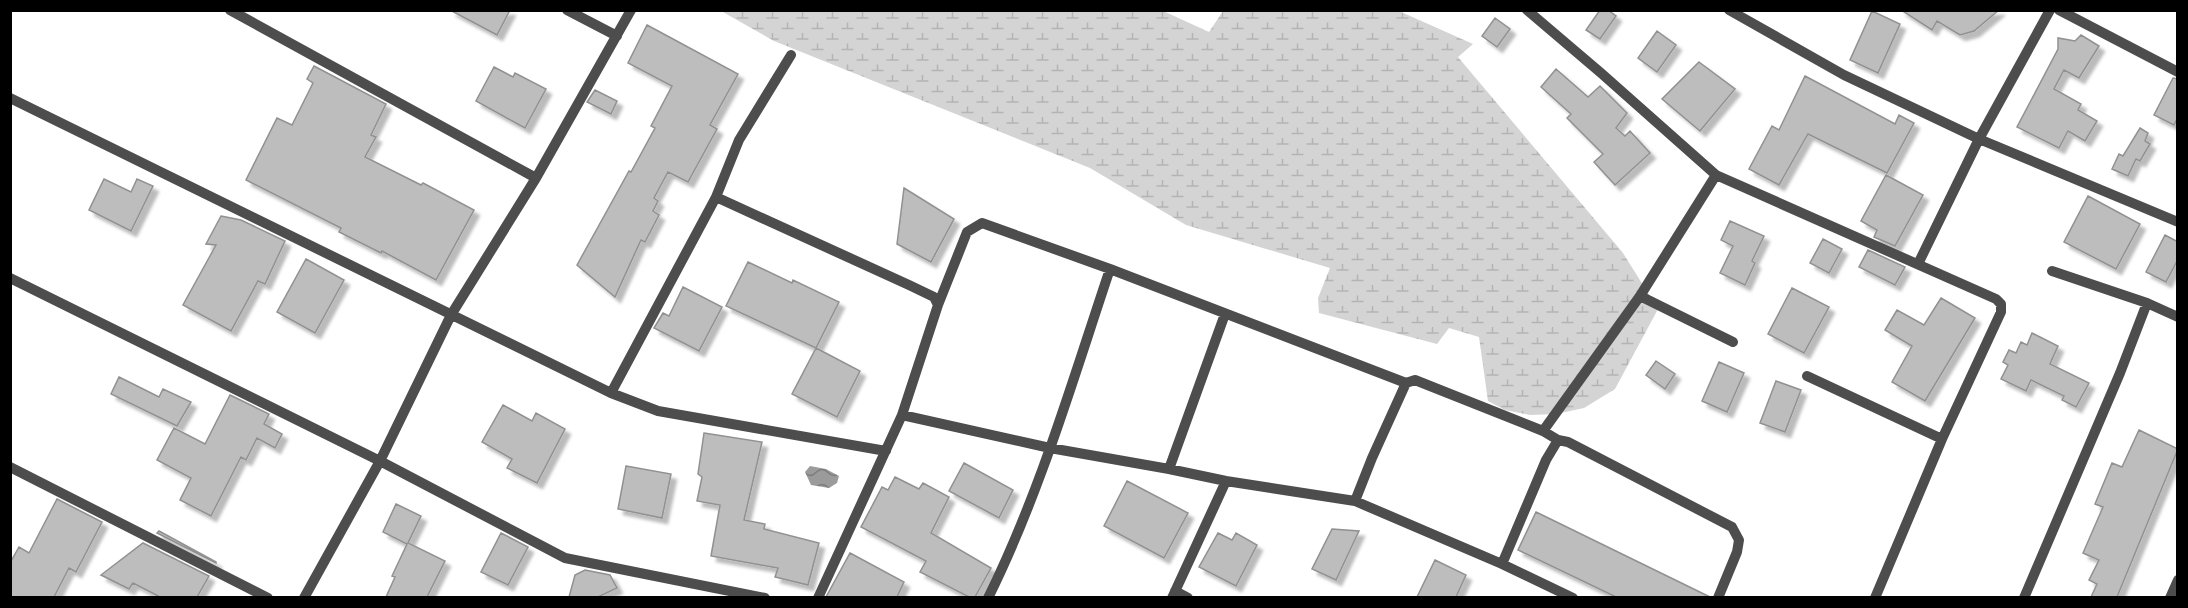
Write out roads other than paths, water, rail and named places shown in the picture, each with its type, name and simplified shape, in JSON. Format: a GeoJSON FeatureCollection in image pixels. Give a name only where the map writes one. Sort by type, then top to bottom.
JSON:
{"type":"FeatureCollection","features":[{"type":"Feature","properties":{"kind":"street"},"geometry":{"type":"LineString","coordinates":[[230,10],[536,178]]}},
{"type":"Feature","properties":{"kind":"street"},"geometry":{"type":"LineString","coordinates":[[567,10],[617,36]]}},
{"type":"Feature","properties":{"kind":"street"},"geometry":{"type":"LineString","coordinates":[[304,597],[380,461],[451,315],[536,178],[630,10]]}},
{"type":"Feature","properties":{"kind":"street"},"geometry":{"type":"LineString","coordinates":[[1527,10],[1716,175],[1996,299],[2001,304],[2001,312],[1942,439],[1875,597]]}},
{"type":"Feature","properties":{"kind":"street"},"geometry":{"type":"LineString","coordinates":[[1729,10],[1844,75],[1980,139],[2178,222]]}},
{"type":"Feature","properties":{"kind":"street"},"geometry":{"type":"LineString","coordinates":[[1918,264],[1980,139],[2050,10]]}},
{"type":"Feature","properties":{"kind":"street"},"geometry":{"type":"LineString","coordinates":[[2059,10],[2178,72]]}},
{"type":"Feature","properties":{"kind":"street"},"geometry":{"type":"LineString","coordinates":[[611,393],[716,197],[739,140],[791,55]]}},
{"type":"Feature","properties":{"kind":"street"},"geometry":{"type":"LineString","coordinates":[[10,98],[611,393],[658,411],[885,451]]}},
{"type":"Feature","properties":{"kind":"street"},"geometry":{"type":"LineString","coordinates":[[1543,431],[1640,296],[1716,175]]}},
{"type":"Feature","properties":{"kind":"street"},"geometry":{"type":"LineString","coordinates":[[716,197],[934,297],[938,305]]}},
{"type":"Feature","properties":{"kind":"street"},"geometry":{"type":"LineString","coordinates":[[818,597],[902,415],[938,305],[967,232],[982,223],[1110,269],[1406,383],[1415,380],[1543,431],[1558,440],[1568,442],[1732,527],[1739,540],[1737,552],[1718,597]]}},
{"type":"Feature","properties":{"kind":"street"},"geometry":{"type":"LineString","coordinates":[[988,597],[1010,554],[1050,448],[1110,269]]}},
{"type":"Feature","properties":{"kind":"street"},"geometry":{"type":"LineString","coordinates":[[2052,271],[2147,303],[2178,317]]}},
{"type":"Feature","properties":{"kind":"street"},"geometry":{"type":"LineString","coordinates":[[10,278],[380,461],[565,558],[765,597]]}},
{"type":"Feature","properties":{"kind":"street"},"geometry":{"type":"LineString","coordinates":[[1640,296],[1733,342]]}},
{"type":"Feature","properties":{"kind":"street"},"geometry":{"type":"LineString","coordinates":[[2024,597],[2120,373],[2147,303]]}},
{"type":"Feature","properties":{"kind":"street"},"geometry":{"type":"LineString","coordinates":[[1169,469],[1225,314]]}},
{"type":"Feature","properties":{"kind":"street"},"geometry":{"type":"LineString","coordinates":[[1807,376],[1942,439]]}},
{"type":"Feature","properties":{"kind":"street"},"geometry":{"type":"LineString","coordinates":[[1355,501],[1406,383]]}},
{"type":"Feature","properties":{"kind":"street"},"geometry":{"type":"LineString","coordinates":[[902,415],[1050,448],[1226,481],[1355,501],[1573,597]]}},
{"type":"Feature","properties":{"kind":"street"},"geometry":{"type":"LineString","coordinates":[[1502,564],[1546,460],[1558,440]]}},
{"type":"Feature","properties":{"kind":"street"},"geometry":{"type":"LineString","coordinates":[[10,467],[268,597]]}},
{"type":"Feature","properties":{"kind":"street"},"geometry":{"type":"LineString","coordinates":[[1188,597],[1173,594],[1226,481]]}},
{"type":"Feature","properties":{"kind":"street"},"geometry":{"type":"LineString","coordinates":[[2170,597],[2178,580]]}},
{"type":"Feature","properties":{"kind":"water"},"geometry":{"type":"Polygon","coordinates":[[[810,466],[826,469],[839,476],[837,483],[829,488],[811,485],[805,472],[810,466]]]}}]}
